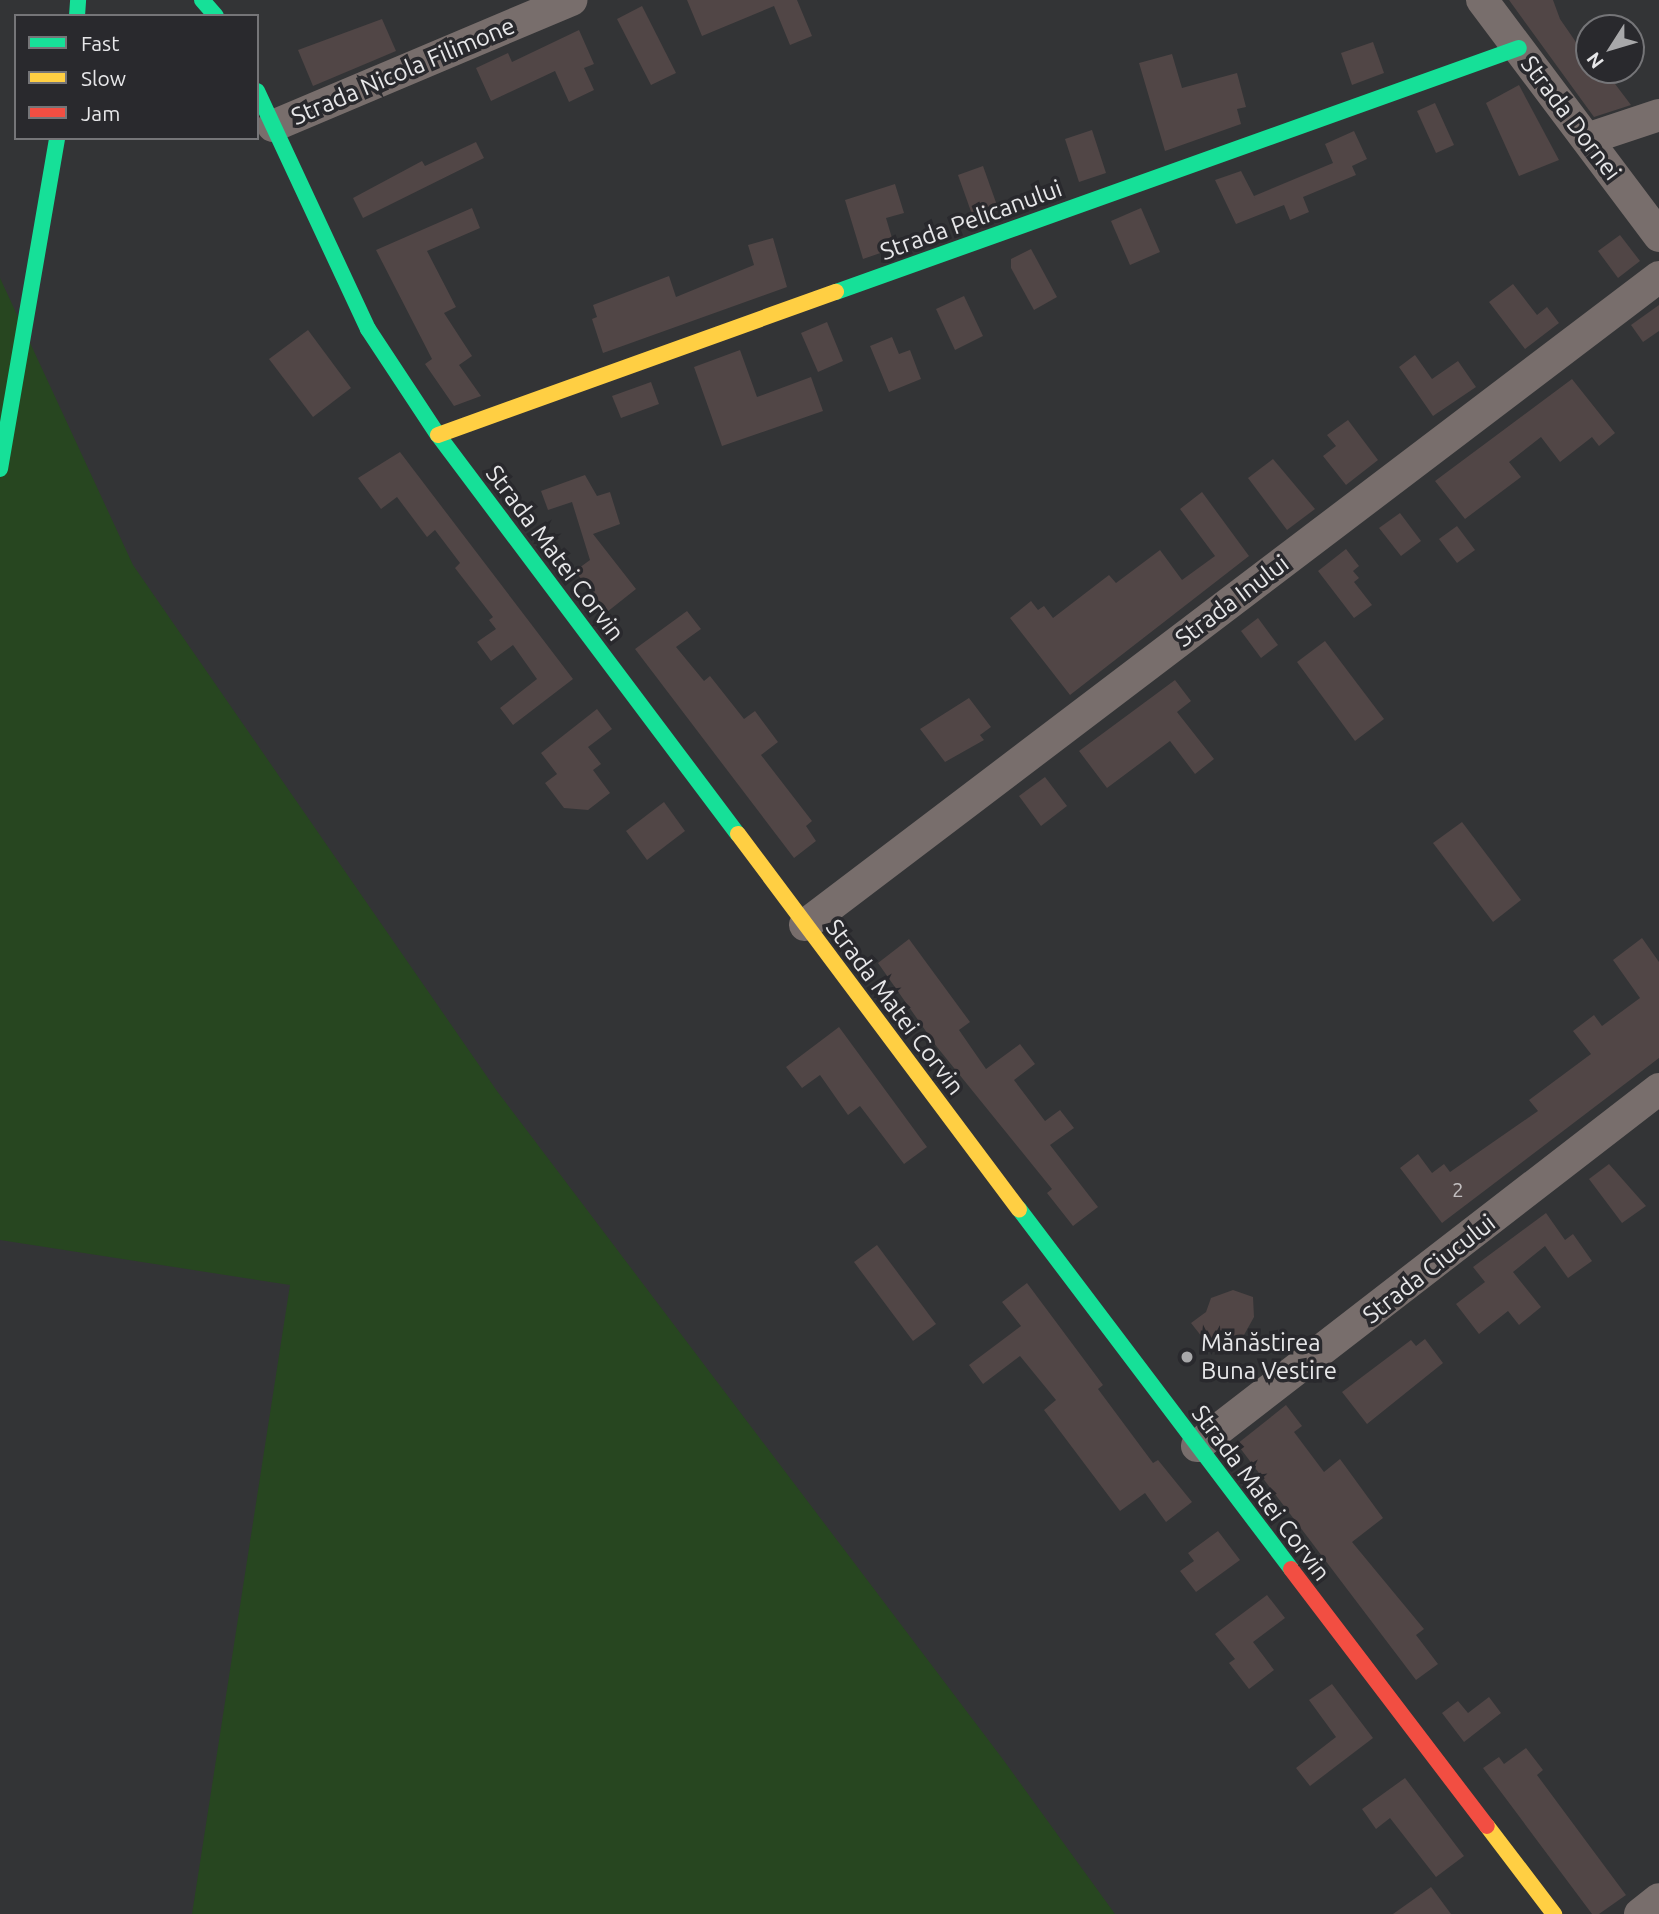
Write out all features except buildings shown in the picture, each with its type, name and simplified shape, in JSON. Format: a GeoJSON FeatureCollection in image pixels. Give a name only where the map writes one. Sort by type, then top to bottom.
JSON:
{"type":"FeatureCollection","features":[{"type":"Feature","properties":{"kind":"main road"},"geometry":{"type":"LineString","coordinates":[[202,0],[214,14]]}},
{"type":"Feature","properties":{"kind":"main road","name":"Strada Pelicanului"},"geometry":{"type":"LineString","coordinates":[[438,435],[1519,48]]}},
{"type":"Feature","properties":{"kind":"main road","name":"Strada Matei Corvin"},"geometry":{"type":"LineString","coordinates":[[259,94],[368,329],[438,435],[1197,1446],[1554,1914]]}},
{"type":"Feature","properties":{"kind":"main road"},"geometry":{"type":"LineString","coordinates":[[0,469],[57,140]]}},
{"type":"Feature","properties":{"kind":"street","name":"Strada Nicola Filimone"},"geometry":{"type":"LineString","coordinates":[[273,126],[572,0]]}},
{"type":"Feature","properties":{"kind":"street","name":"Strada Dornei"},"geometry":{"type":"LineString","coordinates":[[1482,0],[1659,236]]}},
{"type":"Feature","properties":{"kind":"street"},"geometry":{"type":"LineString","coordinates":[[1587,139],[1659,115]]}},
{"type":"Feature","properties":{"kind":"street","name":"Strada Inului"},"geometry":{"type":"LineString","coordinates":[[806,925],[1659,277]]}},
{"type":"Feature","properties":{"kind":"street","name":"Strada Ciucului"},"geometry":{"type":"LineString","coordinates":[[1197,1446],[1659,1090]]}},
{"type":"Feature","properties":{"kind":"street"},"geometry":{"type":"LineString","coordinates":[[1640,1914],[1659,1899]]}},
{"type":"Feature","properties":{"kind":"green space"},"geometry":{"type":"Polygon","coordinates":[[[0,278],[133,565],[497,1091],[1002,1758],[1115,1914],[192,1914],[290,1285],[0,1240],[0,278]]]}},
{"type":"Feature","properties":{"kind":"traffic: fast"},"geometry":{"type":"LineString","coordinates":[[77,14],[78,0]]}},
{"type":"Feature","properties":{"kind":"traffic: fast"},"geometry":{"type":"LineString","coordinates":[[202,0],[214,14]]}},
{"type":"Feature","properties":{"kind":"traffic: fast"},"geometry":{"type":"LineString","coordinates":[[836,292],[1519,48]]}},
{"type":"Feature","properties":{"kind":"traffic: fast"},"geometry":{"type":"LineString","coordinates":[[259,95],[368,329],[438,435],[738,834]]}},
{"type":"Feature","properties":{"kind":"traffic: fast"},"geometry":{"type":"LineString","coordinates":[[0,469],[57,140]]}},
{"type":"Feature","properties":{"kind":"traffic: fast"},"geometry":{"type":"LineString","coordinates":[[1019,1209],[1291,1569]]}},
{"type":"Feature","properties":{"kind":"traffic: slow"},"geometry":{"type":"LineString","coordinates":[[438,435],[836,292]]}},
{"type":"Feature","properties":{"kind":"traffic: slow"},"geometry":{"type":"LineString","coordinates":[[738,834],[1019,1209]]}},
{"type":"Feature","properties":{"kind":"traffic: slow"},"geometry":{"type":"LineString","coordinates":[[1487,1826],[1554,1914]]}},
{"type":"Feature","properties":{"kind":"traffic: jam"},"geometry":{"type":"LineString","coordinates":[[1291,1569],[1487,1826]]}},
{"type":"Feature","properties":{"kind":"place","name":"Mănăstirea Buna Vestire"},"geometry":{"type":"Point","coordinates":[1187,1357]}}]}
